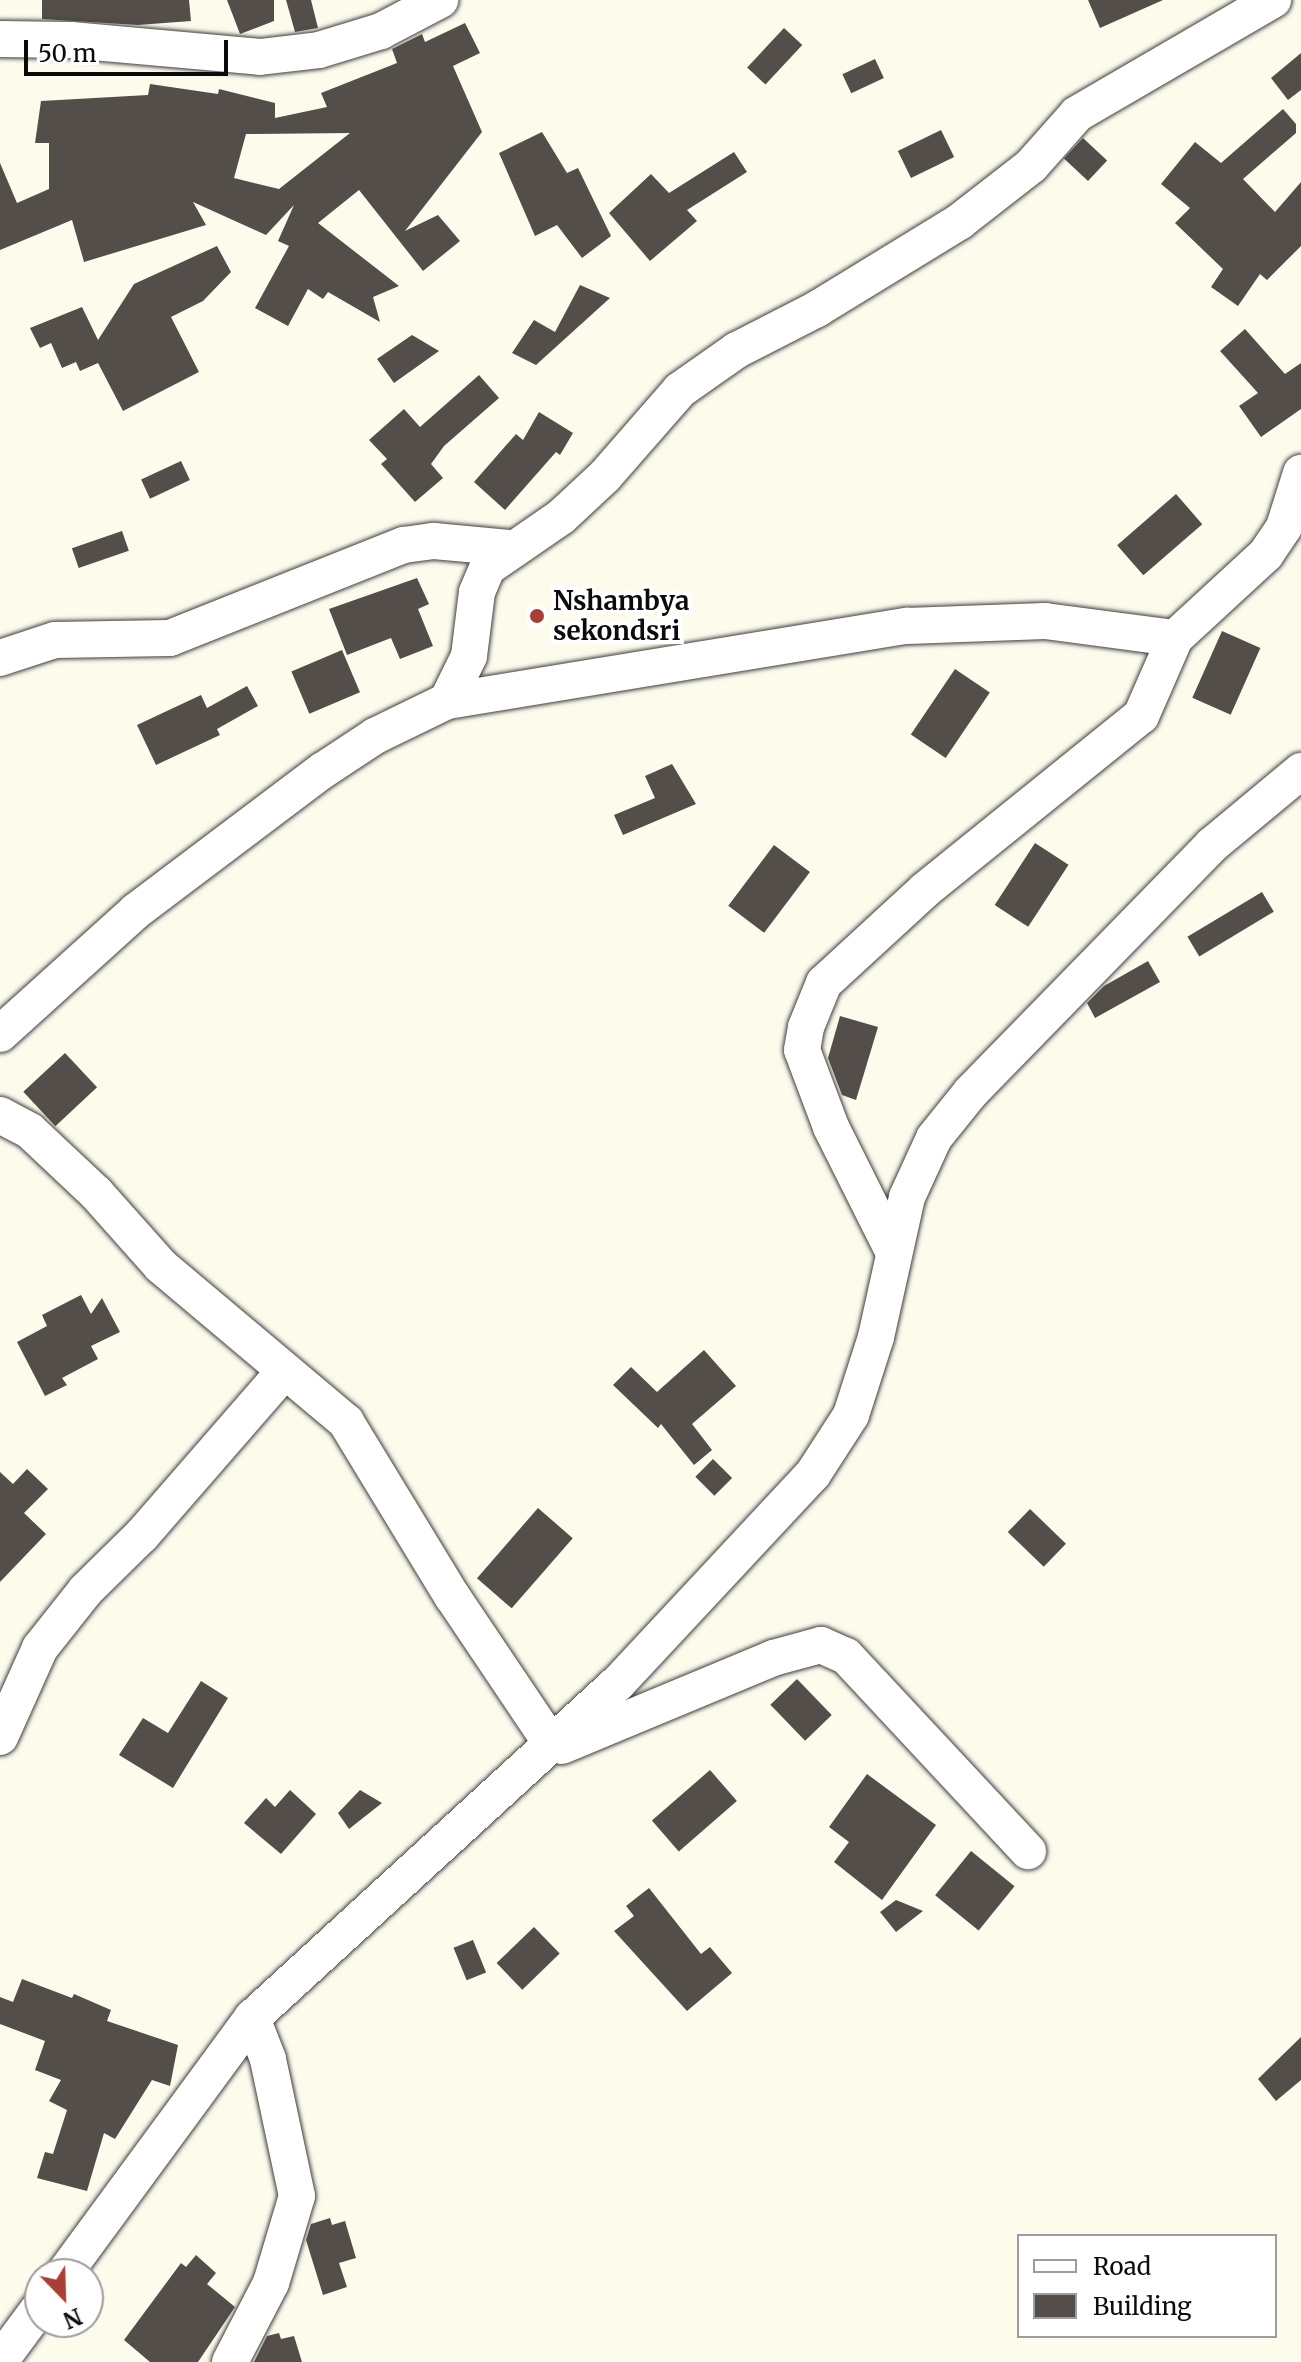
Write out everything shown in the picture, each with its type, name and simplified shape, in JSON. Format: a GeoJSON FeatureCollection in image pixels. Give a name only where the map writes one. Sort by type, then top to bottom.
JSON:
{"type":"FeatureCollection","features":[{"type":"Feature","properties":{"kind":"street"},"geometry":{"type":"LineString","coordinates":[[0,39],[71,40],[260,57],[319,50],[381,31],[440,0]]}},
{"type":"Feature","properties":{"kind":"street"},"geometry":{"type":"LineString","coordinates":[[447,701],[469,656],[477,592],[487,568],[509,548],[561,517],[594,486],[680,390],[737,350],[829,302],[959,222],[1031,166],[1077,114],[1273,0]]}},
{"type":"Feature","properties":{"kind":"street"},"geometry":{"type":"LineString","coordinates":[[894,1253],[831,1127],[802,1050],[806,1027],[824,983],[925,890],[1141,716],[1175,638],[1266,554],[1284,527],[1301,473]]}},
{"type":"Feature","properties":{"kind":"street"},"geometry":{"type":"LineString","coordinates":[[0,658],[55,640],[170,638],[404,545],[434,541],[509,548]]}},
{"type":"Feature","properties":{"kind":"street"},"geometry":{"type":"LineString","coordinates":[[0,1034],[136,911],[322,771],[375,736],[447,701],[907,626],[1045,621],[1175,638]]}},
{"type":"Feature","properties":{"kind":"street"},"geometry":{"type":"LineString","coordinates":[[76,2258],[252,2018],[547,1750],[734,1563],[813,1474],[851,1415],[876,1337],[907,1197],[922,1162],[971,1092],[1212,845],[1301,771]]}},
{"type":"Feature","properties":{"kind":"street"},"geometry":{"type":"LineString","coordinates":[[0,1115],[30,1131],[96,1193],[161,1266],[283,1373],[346,1422],[547,1750]]}},
{"type":"Feature","properties":{"kind":"street"},"geometry":{"type":"LineString","coordinates":[[0,1737],[40,1648],[86,1590],[142,1535],[283,1373]]}},
{"type":"Feature","properties":{"kind":"street"},"geometry":{"type":"LineString","coordinates":[[547,1750],[773,1658],[821,1645],[846,1656],[1028,1851]]}},
{"type":"Feature","properties":{"kind":"street"},"geometry":{"type":"LineString","coordinates":[[230,2362],[271,2283],[297,2196],[268,2059],[252,2018]]}},
{"type":"Feature","properties":{"kind":"street"},"geometry":{"type":"LineString","coordinates":[[0,2361],[24,2329]]}},
{"type":"Feature","properties":{"kind":"building"},"geometry":{"type":"Polygon","coordinates":[[[42,0],[189,0],[191,21],[138,25],[42,19],[42,0]]]}},
{"type":"Feature","properties":{"kind":"building"},"geometry":{"type":"Polygon","coordinates":[[[227,0],[274,0],[274,21],[240,34],[227,0]]]}},
{"type":"Feature","properties":{"kind":"building"},"geometry":{"type":"Polygon","coordinates":[[[286,0],[311,0],[318,28],[295,32],[286,0]]]}},
{"type":"Feature","properties":{"kind":"building"},"geometry":{"type":"Polygon","coordinates":[[[1088,0],[1163,0],[1100,28],[1088,0]]]}},
{"type":"Feature","properties":{"kind":"building"},"geometry":{"type":"Polygon","coordinates":[[[465,23],[480,53],[453,66],[482,132],[405,231],[438,215],[460,241],[423,271],[359,190],[318,223],[399,286],[373,297],[380,322],[328,292],[323,299],[308,289],[288,326],[255,308],[289,246],[278,241],[294,205],[266,235],[193,202],[206,225],[84,262],[72,220],[0,250],[0,163],[17,203],[49,189],[49,143],[35,143],[41,101],[148,95],[150,84],[218,94],[219,89],[275,103],[275,118],[327,107],[321,93],[397,63],[392,49],[422,34],[425,42],[465,23]],[[350,133],[246,134],[234,178],[279,189],[350,133]]]}},
{"type":"Feature","properties":{"kind":"building"},"geometry":{"type":"Polygon","coordinates":[[[784,28],[802,45],[765,85],[747,67],[784,28]]]}},
{"type":"Feature","properties":{"kind":"building"},"geometry":{"type":"Polygon","coordinates":[[[1301,53],[1301,90],[1288,100],[1271,78],[1301,53]]]}},
{"type":"Feature","properties":{"kind":"building"},"geometry":{"type":"Polygon","coordinates":[[[875,59],[884,78],[851,93],[842,74],[875,59]]]}},
{"type":"Feature","properties":{"kind":"building"},"geometry":{"type":"Polygon","coordinates":[[[1283,109],[1296,124],[1296,133],[1243,179],[1275,212],[1301,182],[1301,246],[1267,280],[1260,274],[1238,306],[1211,287],[1223,269],[1175,223],[1190,208],[1161,184],[1195,142],[1221,163],[1283,109]]]}},
{"type":"Feature","properties":{"kind":"building"},"geometry":{"type":"Polygon","coordinates":[[[941,130],[954,157],[911,178],[898,151],[941,130]]]}},
{"type":"Feature","properties":{"kind":"building"},"geometry":{"type":"Polygon","coordinates":[[[542,132],[567,173],[578,168],[611,236],[582,258],[557,225],[535,236],[499,153],[542,132]]]}},
{"type":"Feature","properties":{"kind":"building"},"geometry":{"type":"Polygon","coordinates":[[[1083,138],[1107,161],[1088,181],[1064,158],[1083,138]]]}},
{"type":"Feature","properties":{"kind":"building"},"geometry":{"type":"Polygon","coordinates":[[[734,152],[747,172],[687,210],[697,221],[650,261],[609,213],[651,174],[669,193],[734,152]]]}},
{"type":"Feature","properties":{"kind":"building"},"geometry":{"type":"Polygon","coordinates":[[[217,246],[231,272],[203,301],[171,317],[199,372],[123,411],[98,363],[80,371],[76,362],[62,368],[51,343],[40,348],[30,328],[82,307],[98,340],[134,284],[217,246]]]}},
{"type":"Feature","properties":{"kind":"building"},"geometry":{"type":"Polygon","coordinates":[[[580,285],[610,298],[536,365],[512,353],[534,320],[555,332],[580,285]]]}},
{"type":"Feature","properties":{"kind":"building"},"geometry":{"type":"Polygon","coordinates":[[[1245,329],[1285,374],[1301,363],[1301,409],[1261,437],[1239,406],[1258,393],[1220,351],[1245,329]]]}},
{"type":"Feature","properties":{"kind":"building"},"geometry":{"type":"Polygon","coordinates":[[[412,335],[439,351],[394,383],[377,359],[412,335]]]}},
{"type":"Feature","properties":{"kind":"building"},"geometry":{"type":"Polygon","coordinates":[[[479,375],[499,398],[444,446],[431,464],[443,478],[415,502],[381,464],[387,459],[369,440],[404,409],[420,427],[479,375]]]}},
{"type":"Feature","properties":{"kind":"building"},"geometry":{"type":"Polygon","coordinates":[[[539,412],[573,433],[560,455],[556,452],[505,510],[474,482],[516,434],[523,440],[539,412]]]}},
{"type":"Feature","properties":{"kind":"building"},"geometry":{"type":"Polygon","coordinates":[[[181,461],[190,480],[150,499],[141,480],[181,461]]]}},
{"type":"Feature","properties":{"kind":"building"},"geometry":{"type":"Polygon","coordinates":[[[1176,494],[1202,524],[1143,575],[1117,545],[1176,494]]]}},
{"type":"Feature","properties":{"kind":"building"},"geometry":{"type":"Polygon","coordinates":[[[122,531],[129,551],[79,568],[72,548],[122,531]]]}},
{"type":"Feature","properties":{"kind":"building"},"geometry":{"type":"Polygon","coordinates":[[[417,578],[429,604],[418,609],[433,646],[400,659],[391,638],[347,655],[329,609],[417,578]]]}},
{"type":"Feature","properties":{"kind":"building"},"geometry":{"type":"Polygon","coordinates":[[[1222,631],[1260,648],[1231,715],[1192,698],[1222,631]]]}},
{"type":"Feature","properties":{"kind":"building"},"geometry":{"type":"Polygon","coordinates":[[[342,650],[360,692],[309,714],[291,671],[342,650]]]}},
{"type":"Feature","properties":{"kind":"building"},"geometry":{"type":"Polygon","coordinates":[[[955,669],[990,692],[946,758],[911,734],[955,669]]]}},
{"type":"Feature","properties":{"kind":"building"},"geometry":{"type":"Polygon","coordinates":[[[247,686],[258,706],[217,729],[220,735],[156,765],[137,725],[201,695],[207,708],[247,686]]]}},
{"type":"Feature","properties":{"kind":"building"},"geometry":{"type":"Polygon","coordinates":[[[672,764],[696,804],[623,835],[614,815],[655,798],[645,776],[672,764]]]}},
{"type":"Feature","properties":{"kind":"building"},"geometry":{"type":"Polygon","coordinates":[[[1035,843],[1069,865],[1028,927],[995,905],[1035,843]]]}},
{"type":"Feature","properties":{"kind":"building"},"geometry":{"type":"Polygon","coordinates":[[[774,845],[810,872],[764,933],[728,906],[774,845]]]}},
{"type":"Feature","properties":{"kind":"building"},"geometry":{"type":"Polygon","coordinates":[[[1262,892],[1274,912],[1199,957],[1187,937],[1262,892]]]}},
{"type":"Feature","properties":{"kind":"building"},"geometry":{"type":"Polygon","coordinates":[[[1148,961],[1160,982],[1095,1018],[1087,1003],[1104,986],[1148,961]]]}},
{"type":"Feature","properties":{"kind":"building"},"geometry":{"type":"Polygon","coordinates":[[[840,1016],[878,1027],[856,1100],[842,1095],[828,1058],[840,1016]]]}},
{"type":"Feature","properties":{"kind":"building"},"geometry":{"type":"Polygon","coordinates":[[[65,1053],[97,1087],[55,1126],[23,1092],[65,1053]]]}},
{"type":"Feature","properties":{"kind":"building"},"geometry":{"type":"Polygon","coordinates":[[[81,1295],[91,1314],[102,1298],[120,1332],[91,1346],[98,1359],[62,1378],[67,1385],[45,1396],[17,1342],[47,1326],[42,1315],[81,1295]]]}},
{"type":"Feature","properties":{"kind":"building"},"geometry":{"type":"Polygon","coordinates":[[[704,1350],[736,1386],[692,1424],[712,1450],[694,1465],[661,1424],[658,1428],[613,1385],[631,1367],[657,1392],[704,1350]]]}},
{"type":"Feature","properties":{"kind":"building"},"geometry":{"type":"Polygon","coordinates":[[[713,1459],[732,1478],[714,1496],[695,1477],[713,1459]]]}},
{"type":"Feature","properties":{"kind":"building"},"geometry":{"type":"Polygon","coordinates":[[[27,1469],[48,1489],[24,1513],[46,1534],[0,1582],[0,1472],[13,1484],[27,1469]]]}},
{"type":"Feature","properties":{"kind":"building"},"geometry":{"type":"Polygon","coordinates":[[[538,1508],[573,1538],[512,1608],[477,1578],[538,1508]]]}},
{"type":"Feature","properties":{"kind":"building"},"geometry":{"type":"Polygon","coordinates":[[[1030,1509],[1066,1544],[1044,1567],[1008,1532],[1030,1509]]]}},
{"type":"Feature","properties":{"kind":"building"},"geometry":{"type":"Polygon","coordinates":[[[797,1679],[832,1715],[805,1741],[770,1705],[797,1679]]]}},
{"type":"Feature","properties":{"kind":"building"},"geometry":{"type":"Polygon","coordinates":[[[201,1681],[228,1698],[173,1788],[119,1755],[143,1718],[168,1733],[201,1681]]]}},
{"type":"Feature","properties":{"kind":"building"},"geometry":{"type":"Polygon","coordinates":[[[710,1770],[737,1801],[679,1851],[652,1821],[710,1770]]]}},
{"type":"Feature","properties":{"kind":"building"},"geometry":{"type":"Polygon","coordinates":[[[867,1774],[936,1825],[882,1900],[834,1862],[849,1842],[829,1827],[867,1774]]]}},
{"type":"Feature","properties":{"kind":"building"},"geometry":{"type":"Polygon","coordinates":[[[290,1790],[316,1814],[281,1854],[244,1823],[266,1798],[275,1807],[290,1790]]]}},
{"type":"Feature","properties":{"kind":"building"},"geometry":{"type":"Polygon","coordinates":[[[360,1790],[382,1803],[349,1829],[338,1813],[360,1790]]]}},
{"type":"Feature","properties":{"kind":"building"},"geometry":{"type":"Polygon","coordinates":[[[971,1851],[1015,1886],[979,1931],[935,1895],[971,1851]]]}},
{"type":"Feature","properties":{"kind":"building"},"geometry":{"type":"Polygon","coordinates":[[[649,1888],[701,1954],[710,1947],[732,1973],[687,2011],[614,1931],[634,1916],[626,1906],[649,1888]]]}},
{"type":"Feature","properties":{"kind":"building"},"geometry":{"type":"Polygon","coordinates":[[[896,1900],[923,1911],[896,1932],[880,1912],[896,1900]]]}},
{"type":"Feature","properties":{"kind":"building"},"geometry":{"type":"Polygon","coordinates":[[[534,1927],[560,1954],[522,1990],[497,1963],[534,1927]]]}},
{"type":"Feature","properties":{"kind":"building"},"geometry":{"type":"Polygon","coordinates":[[[473,1940],[486,1972],[467,1980],[454,1948],[473,1940]]]}},
{"type":"Feature","properties":{"kind":"building"},"geometry":{"type":"Polygon","coordinates":[[[22,1979],[72,1998],[74,1994],[111,2010],[107,2021],[178,2045],[170,2086],[152,2080],[115,2139],[104,2133],[87,2191],[37,2178],[45,2152],[53,2154],[67,2110],[49,2101],[61,2080],[35,2070],[45,2041],[0,2024],[0,1997],[13,2002],[22,1979]]]}},
{"type":"Feature","properties":{"kind":"building"},"geometry":{"type":"Polygon","coordinates":[[[1301,2037],[1301,2080],[1276,2101],[1258,2079],[1301,2037]]]}},
{"type":"Feature","properties":{"kind":"building"},"geometry":{"type":"Polygon","coordinates":[[[330,2218],[332,2225],[345,2221],[356,2258],[339,2263],[347,2287],[323,2295],[306,2240],[311,2224],[330,2218]]]}},
{"type":"Feature","properties":{"kind":"building"},"geometry":{"type":"Polygon","coordinates":[[[196,2255],[216,2273],[207,2284],[235,2307],[198,2362],[150,2362],[124,2340],[181,2263],[186,2267],[196,2255]]]}},
{"type":"Feature","properties":{"kind":"building"},"geometry":{"type":"Polygon","coordinates":[[[279,2333],[281,2339],[294,2336],[302,2362],[254,2362],[267,2336],[279,2333]]]}},
{"type":"Feature","properties":{"kind":"place","name":"Nshambya sekondsri"},"geometry":{"type":"Point","coordinates":[537,616]}}]}
